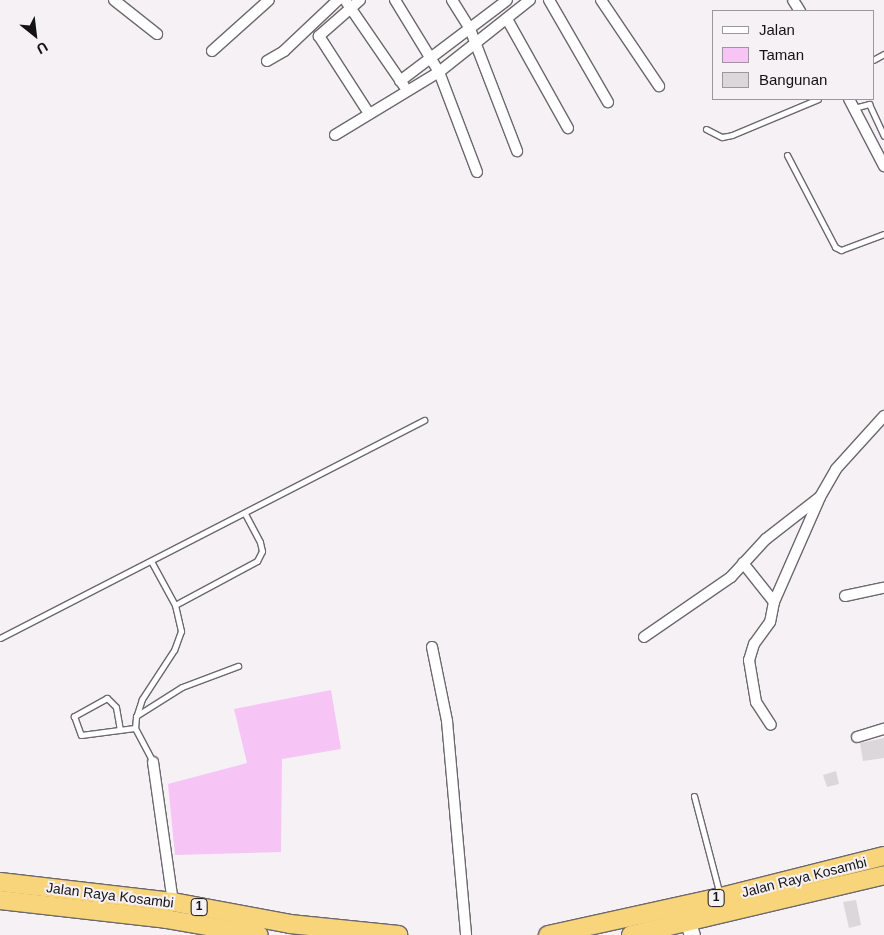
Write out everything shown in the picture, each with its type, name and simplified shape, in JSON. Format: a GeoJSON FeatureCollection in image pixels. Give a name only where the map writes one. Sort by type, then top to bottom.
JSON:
{"type":"FeatureCollection","features":[{"type":"Feature","properties":{"kind":"highway","name":"Jalan Raya Kosambi"},"geometry":{"type":"LineString","coordinates":[[548,935],[722,897],[884,856]]}},
{"type":"Feature","properties":{"kind":"highway","name":"Jalan Raya Kosambi"},"geometry":{"type":"LineString","coordinates":[[631,935],[690,929],[884,874]]}},
{"type":"Feature","properties":{"kind":"highway","name":"Jalan Raya Kosambi"},"geometry":{"type":"LineString","coordinates":[[0,882],[173,902],[290,924],[398,935]]}},
{"type":"Feature","properties":{"kind":"highway","name":"Jalan Raya Kosambi"},"geometry":{"type":"LineString","coordinates":[[0,900],[166,919],[259,935]]}},
{"type":"Feature","properties":{"kind":"street"},"geometry":{"type":"LineString","coordinates":[[114,0],[157,34]]}},
{"type":"Feature","properties":{"kind":"street"},"geometry":{"type":"LineString","coordinates":[[212,51],[269,0]]}},
{"type":"Feature","properties":{"kind":"street"},"geometry":{"type":"LineString","coordinates":[[267,62],[284,51],[338,0]]}},
{"type":"Feature","properties":{"kind":"street"},"geometry":{"type":"LineString","coordinates":[[360,0],[348,4],[319,36],[368,112]]}},
{"type":"Feature","properties":{"kind":"street"},"geometry":{"type":"LineString","coordinates":[[395,0],[439,72],[477,172]]}},
{"type":"Feature","properties":{"kind":"street"},"geometry":{"type":"LineString","coordinates":[[452,0],[470,28],[474,44],[517,151]]}},
{"type":"Feature","properties":{"kind":"street"},"geometry":{"type":"LineString","coordinates":[[400,81],[506,0]]}},
{"type":"Feature","properties":{"kind":"street"},"geometry":{"type":"LineString","coordinates":[[335,135],[368,112],[439,72],[530,0]]}},
{"type":"Feature","properties":{"kind":"street"},"geometry":{"type":"LineString","coordinates":[[548,0],[608,102]]}},
{"type":"Feature","properties":{"kind":"street"},"geometry":{"type":"LineString","coordinates":[[603,1],[659,86]]}},
{"type":"Feature","properties":{"kind":"street"},"geometry":{"type":"LineString","coordinates":[[348,4],[407,91]]}},
{"type":"Feature","properties":{"kind":"street"},"geometry":{"type":"LineString","coordinates":[[507,19],[568,128]]}},
{"type":"Feature","properties":{"kind":"street"},"geometry":{"type":"LineString","coordinates":[[852,104],[884,166]]}},
{"type":"Feature","properties":{"kind":"street"},"geometry":{"type":"LineString","coordinates":[[771,725],[756,702],[749,660],[754,644],[770,622],[774,602],[820,496],[836,469],[884,416]]}},
{"type":"Feature","properties":{"kind":"street"},"geometry":{"type":"LineString","coordinates":[[644,637],[731,577],[743,563],[793,516],[820,496]]}},
{"type":"Feature","properties":{"kind":"street"},"geometry":{"type":"LineString","coordinates":[[743,563],[774,602]]}},
{"type":"Feature","properties":{"kind":"street"},"geometry":{"type":"LineString","coordinates":[[845,596],[884,588]]}},
{"type":"Feature","properties":{"kind":"street"},"geometry":{"type":"LineString","coordinates":[[432,647],[447,721],[466,935]]}},
{"type":"Feature","properties":{"kind":"street"},"geometry":{"type":"LineString","coordinates":[[857,737],[884,729]]}},
{"type":"Feature","properties":{"kind":"street"},"geometry":{"type":"LineString","coordinates":[[153,762],[173,902]]}},
{"type":"Feature","properties":{"kind":"lane"},"geometry":{"type":"LineString","coordinates":[[706,129],[722,137],[732,135],[816,100]]}},
{"type":"Feature","properties":{"kind":"lane"},"geometry":{"type":"LineString","coordinates":[[852,104],[869,104],[884,136]]}},
{"type":"Feature","properties":{"kind":"lane"},"geometry":{"type":"LineString","coordinates":[[786,154],[835,247],[841,250],[884,234]]}},
{"type":"Feature","properties":{"kind":"lane"},"geometry":{"type":"LineString","coordinates":[[0,638],[424,420]]}},
{"type":"Feature","properties":{"kind":"lane"},"geometry":{"type":"LineString","coordinates":[[175,605],[257,561],[262,551],[260,542],[244,514]]}},
{"type":"Feature","properties":{"kind":"lane"},"geometry":{"type":"LineString","coordinates":[[151,561],[175,605],[180,619],[179,641],[142,699],[136,717],[136,728],[153,762]]}},
{"type":"Feature","properties":{"kind":"lane"},"geometry":{"type":"LineString","coordinates":[[136,717],[182,687],[238,666]]}},
{"type":"Feature","properties":{"kind":"lane"},"geometry":{"type":"LineString","coordinates":[[120,730],[114,703],[107,698],[74,716],[81,735],[136,728]]}},
{"type":"Feature","properties":{"kind":"lane"},"geometry":{"type":"LineString","coordinates":[[694,796],[722,897]]}},
{"type":"Feature","properties":{"kind":"green space"},"geometry":{"type":"Polygon","coordinates":[[[331,690],[341,749],[282,759],[281,852],[175,855],[168,784],[247,763],[234,709],[331,690]]]}},
{"type":"Feature","properties":{"kind":"building"},"geometry":{"type":"Polygon","coordinates":[[[884,738],[884,758],[863,761],[860,743],[884,738]]]}},
{"type":"Feature","properties":{"kind":"building"},"geometry":{"type":"Polygon","coordinates":[[[836,771],[839,784],[827,787],[823,775],[836,771]]]}},
{"type":"Feature","properties":{"kind":"building"},"geometry":{"type":"Polygon","coordinates":[[[856,900],[861,925],[849,928],[843,902],[856,900]]]}}]}
